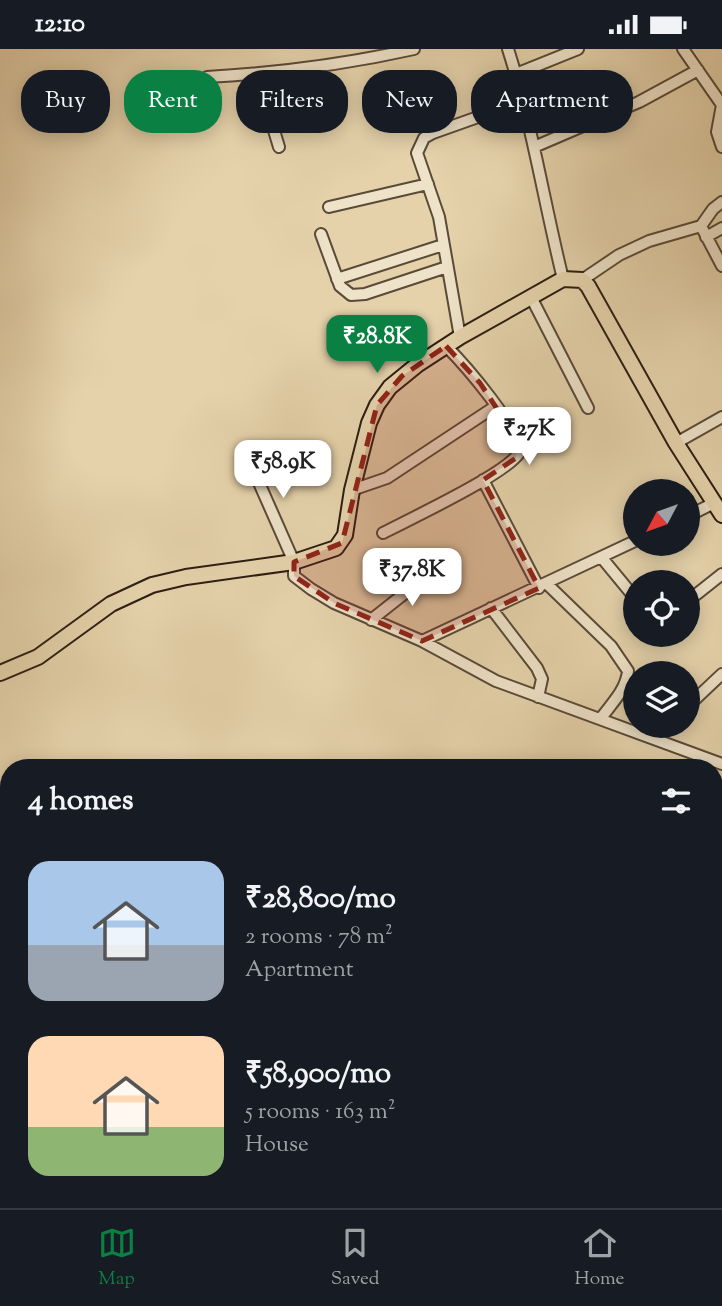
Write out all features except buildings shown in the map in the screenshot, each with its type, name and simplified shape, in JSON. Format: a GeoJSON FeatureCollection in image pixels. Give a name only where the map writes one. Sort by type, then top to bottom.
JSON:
{"type":"FeatureCollection","features":[{"type":"Feature","properties":{"kind":"main road"},"geometry":{"type":"LineString","coordinates":[[0,673],[38,657],[111,604],[152,585],[186,577],[294,562],[329,552],[342,543],[352,490],[369,423],[377,405],[402,376],[446,346],[564,279],[582,280],[594,294],[676,443],[718,509]]}},
{"type":"Feature","properties":{"kind":"street"},"geometry":{"type":"LineString","coordinates":[[283,70],[366,60],[414,49]]}},
{"type":"Feature","properties":{"kind":"street"},"geometry":{"type":"LineString","coordinates":[[508,49],[515,70]]}},
{"type":"Feature","properties":{"kind":"street"},"geometry":{"type":"LineString","coordinates":[[526,70],[578,49]]}},
{"type":"Feature","properties":{"kind":"street"},"geometry":{"type":"LineString","coordinates":[[683,49],[722,105],[717,132],[722,147]]}},
{"type":"Feature","properties":{"kind":"street"},"geometry":{"type":"LineString","coordinates":[[534,147],[639,102],[698,70]]}},
{"type":"Feature","properties":{"kind":"street"},"geometry":{"type":"LineString","coordinates":[[460,337],[439,217],[417,153],[424,138],[471,120]]}},
{"type":"Feature","properties":{"kind":"street"},"geometry":{"type":"LineString","coordinates":[[275,133],[279,147]]}},
{"type":"Feature","properties":{"kind":"street"},"geometry":{"type":"LineString","coordinates":[[531,133],[546,210],[564,279]]}},
{"type":"Feature","properties":{"kind":"street"},"geometry":{"type":"LineString","coordinates":[[329,207],[428,184]]}},
{"type":"Feature","properties":{"kind":"street"},"geometry":{"type":"LineString","coordinates":[[722,202],[713,209],[704,231],[722,266]]}},
{"type":"Feature","properties":{"kind":"street"},"geometry":{"type":"LineString","coordinates":[[582,280],[619,255],[649,241],[722,227]]}},
{"type":"Feature","properties":{"kind":"street"},"geometry":{"type":"LineString","coordinates":[[321,234],[337,279],[346,293],[358,296],[447,267]]}},
{"type":"Feature","properties":{"kind":"street"},"geometry":{"type":"LineString","coordinates":[[337,279],[443,245]]}},
{"type":"Feature","properties":{"kind":"street"},"geometry":{"type":"LineString","coordinates":[[531,297],[588,408]]}},
{"type":"Feature","properties":{"kind":"street"},"geometry":{"type":"LineString","coordinates":[[383,533],[511,463],[520,447],[480,383],[446,346]]}},
{"type":"Feature","properties":{"kind":"street"},"geometry":{"type":"LineString","coordinates":[[352,490],[387,478],[496,406]]}},
{"type":"Feature","properties":{"kind":"street"},"geometry":{"type":"LineString","coordinates":[[676,443],[722,417]]}},
{"type":"Feature","properties":{"kind":"street"},"geometry":{"type":"LineString","coordinates":[[245,451],[294,562],[294,576],[311,589],[371,620],[422,641],[496,681],[623,726]]}},
{"type":"Feature","properties":{"kind":"street"},"geometry":{"type":"LineString","coordinates":[[483,480],[543,586],[611,646],[628,671],[627,681],[621,692],[601,718]]}},
{"type":"Feature","properties":{"kind":"street"},"geometry":{"type":"LineString","coordinates":[[700,513],[718,509]]}},
{"type":"Feature","properties":{"kind":"street"},"geometry":{"type":"LineString","coordinates":[[422,641],[623,547]]}},
{"type":"Feature","properties":{"kind":"street"},"geometry":{"type":"LineString","coordinates":[[602,558],[623,583]]}},
{"type":"Feature","properties":{"kind":"street"},"geometry":{"type":"LineString","coordinates":[[371,620],[433,571]]}},
{"type":"Feature","properties":{"kind":"street"},"geometry":{"type":"LineString","coordinates":[[700,591],[722,574]]}},
{"type":"Feature","properties":{"kind":"street"},"geometry":{"type":"LineString","coordinates":[[491,608],[537,668],[541,679],[538,697]]}},
{"type":"Feature","properties":{"kind":"street"},"geometry":{"type":"LineString","coordinates":[[700,695],[722,674]]}},
{"type":"Feature","properties":{"kind":"street"},"geometry":{"type":"LineString","coordinates":[[653,738],[709,759]]}},
{"type":"Feature","properties":{"kind":"highlighted area"},"geometry":{"type":"Polygon","coordinates":[[[446,346],[480,383],[518,441],[516,458],[483,480],[539,588],[422,641],[334,603],[294,576],[294,562],[342,543],[377,405],[402,376],[446,346]]]}}]}
